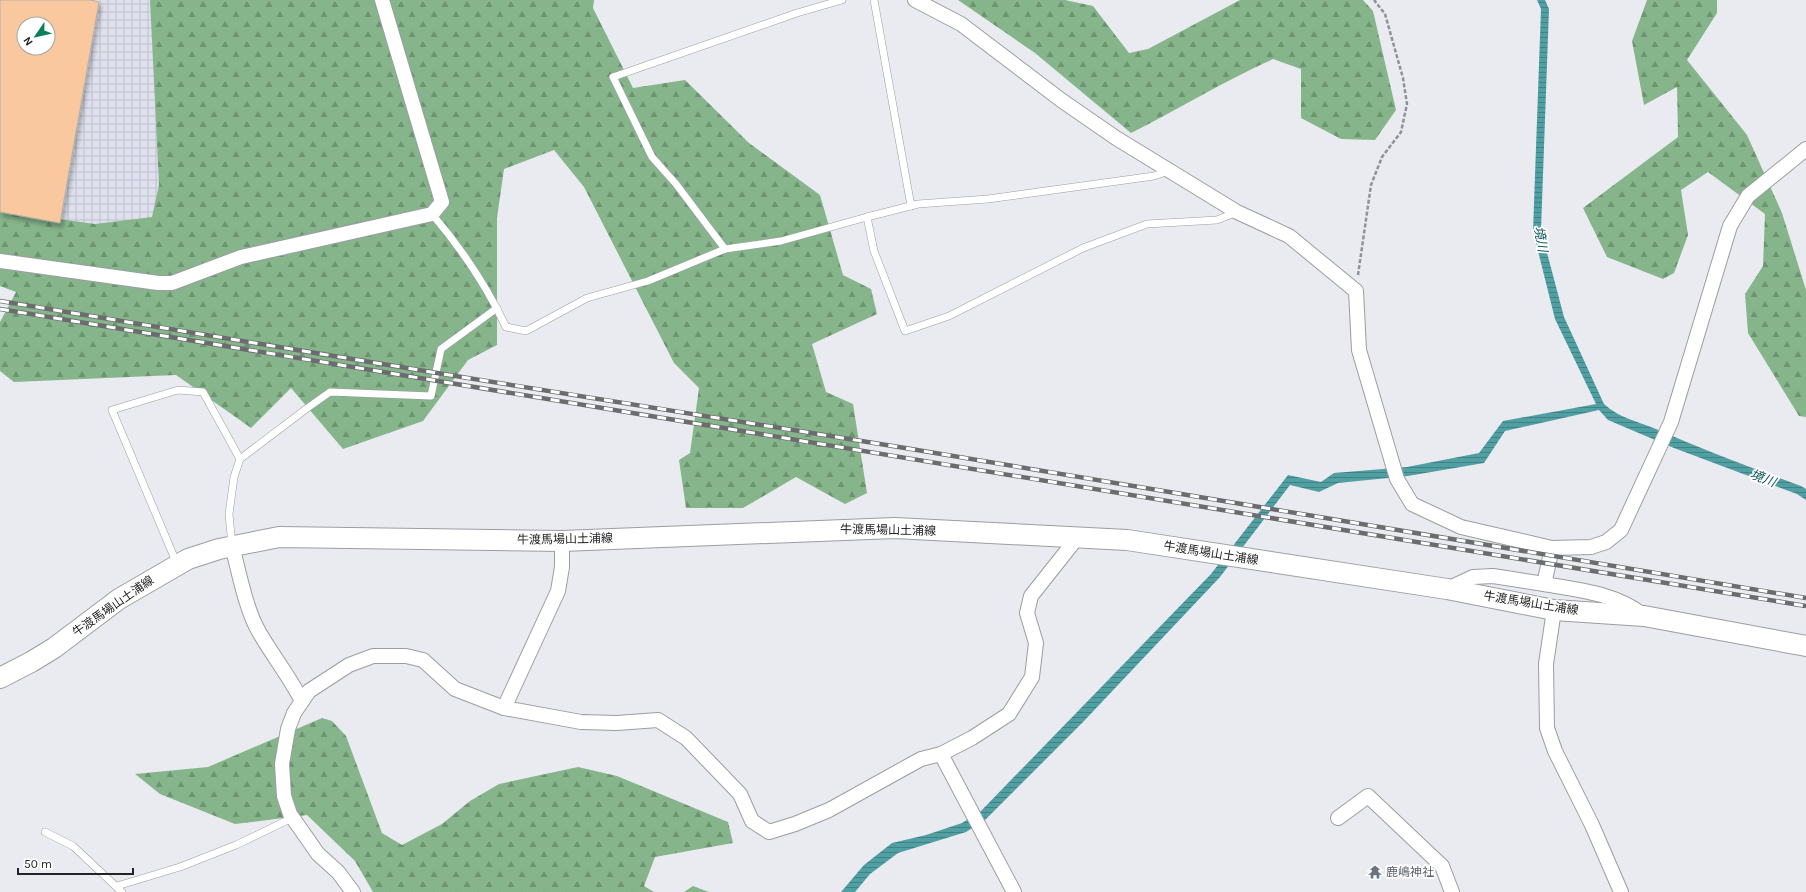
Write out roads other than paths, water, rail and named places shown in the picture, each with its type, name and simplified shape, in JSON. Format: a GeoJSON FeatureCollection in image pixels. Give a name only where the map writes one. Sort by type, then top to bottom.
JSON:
{"type":"FeatureCollection","features":[{"type":"Feature","properties":{"kind":"main road","name":"牛渡馬場山土浦線"},"geometry":{"type":"LineString","coordinates":[[0,678],[54,648],[119,599],[177,564],[188,559],[232,546],[279,538],[562,541],[809,530],[895,528],[1127,540],[1447,589],[1554,610],[1644,616],[1806,646]]}},
{"type":"Feature","properties":{"kind":"street"},"geometry":{"type":"LineString","coordinates":[[0,261],[158,283],[172,282],[241,256],[432,214],[442,202],[382,0]]}},
{"type":"Feature","properties":{"kind":"street"},"geometry":{"type":"LineString","coordinates":[[915,0],[961,24],[1061,100],[1170,171],[1237,212],[1289,236],[1356,292],[1359,350],[1397,480],[1412,504],[1461,527],[1552,548],[1591,547],[1606,542],[1621,530],[1671,422],[1730,226],[1748,196],[1806,149]]}},
{"type":"Feature","properties":{"kind":"street"},"geometry":{"type":"LineString","coordinates":[[353,892],[338,872],[318,854],[292,818],[284,796],[282,764],[288,729],[294,712],[309,691],[349,665],[373,656],[406,656],[423,660],[455,689],[504,708],[581,722],[617,723],[658,720],[686,738],[740,794],[752,821],[769,832],[795,824],[829,810],[921,758],[941,754],[972,738],[1009,714],[1032,677],[1036,643],[1027,613],[1031,596],[1077,538]]}},
{"type":"Feature","properties":{"kind":"street"},"geometry":{"type":"LineString","coordinates":[[504,708],[558,591],[562,567],[562,541]]}},
{"type":"Feature","properties":{"kind":"street"},"geometry":{"type":"LineString","coordinates":[[232,546],[258,631],[290,678],[302,701]]}},
{"type":"Feature","properties":{"kind":"street"},"geometry":{"type":"LineString","coordinates":[[1544,584],[1552,548]]}},
{"type":"Feature","properties":{"kind":"street"},"geometry":{"type":"LineString","coordinates":[[1447,589],[1473,577],[1493,576],[1602,594],[1633,607],[1644,616]]}},
{"type":"Feature","properties":{"kind":"street"},"geometry":{"type":"LineString","coordinates":[[1554,610],[1546,664],[1547,728],[1554,751],[1592,825],[1621,892]]}},
{"type":"Feature","properties":{"kind":"street"},"geometry":{"type":"LineString","coordinates":[[941,754],[1014,892]]}},
{"type":"Feature","properties":{"kind":"street"},"geometry":{"type":"LineString","coordinates":[[1338,818],[1368,796],[1442,866],[1452,892]]}},
{"type":"Feature","properties":{"kind":"lane"},"geometry":{"type":"LineString","coordinates":[[725,248],[676,184],[652,157],[613,77],[797,13],[842,0]]}},
{"type":"Feature","properties":{"kind":"lane"},"geometry":{"type":"LineString","coordinates":[[874,0],[910,206]]}},
{"type":"Feature","properties":{"kind":"lane"},"geometry":{"type":"LineString","coordinates":[[432,214],[454,239],[497,308],[506,327],[526,331],[587,298],[648,281],[725,248],[781,241],[918,204],[988,199],[1154,176],[1170,171]]}},
{"type":"Feature","properties":{"kind":"lane"},"geometry":{"type":"LineString","coordinates":[[867,217],[874,251],[905,331],[949,316],[1083,248],[1147,224],[1217,220],[1237,212]]}},
{"type":"Feature","properties":{"kind":"lane"},"geometry":{"type":"LineString","coordinates":[[232,546],[229,514],[234,477],[240,459],[330,392],[431,396],[440,349],[497,308]]}},
{"type":"Feature","properties":{"kind":"lane"},"geometry":{"type":"LineString","coordinates":[[177,564],[112,410],[178,390],[203,392],[240,459]]}},
{"type":"Feature","properties":{"kind":"lane"},"geometry":{"type":"LineString","coordinates":[[45,832],[73,846],[119,889],[180,868],[236,845],[292,818]]}},
{"type":"Feature","properties":{"kind":"water","name":"境川"},"geometry":{"type":"Polygon","coordinates":[[[1537,0],[1545,0],[1549,9],[1541,230],[1564,317],[1604,404],[1616,413],[1628,419],[1801,486],[1806,489],[1806,500],[1797,494],[1674,448],[1608,420],[1599,410],[1505,431],[1484,463],[1408,476],[1338,483],[1319,492],[1290,485],[1220,577],[1084,721],[985,820],[966,832],[898,853],[870,874],[855,892],[841,892],[864,865],[892,843],[926,835],[962,823],[981,811],[1211,574],[1288,475],[1321,482],[1334,473],[1407,467],[1479,453],[1503,421],[1596,404],[1555,319],[1533,231],[1541,9],[1537,0]]]}},
{"type":"Feature","properties":{"kind":"railway"},"geometry":{"type":"LineString","coordinates":[[0,301],[905,448],[1806,598]]}},
{"type":"Feature","properties":{"kind":"railway"},"geometry":{"type":"LineString","coordinates":[[0,309],[1806,606]]}},
{"type":"Feature","properties":{"kind":"place","name":"鹿嶋神社"},"geometry":{"type":"Point","coordinates":[1375,872]}}]}
